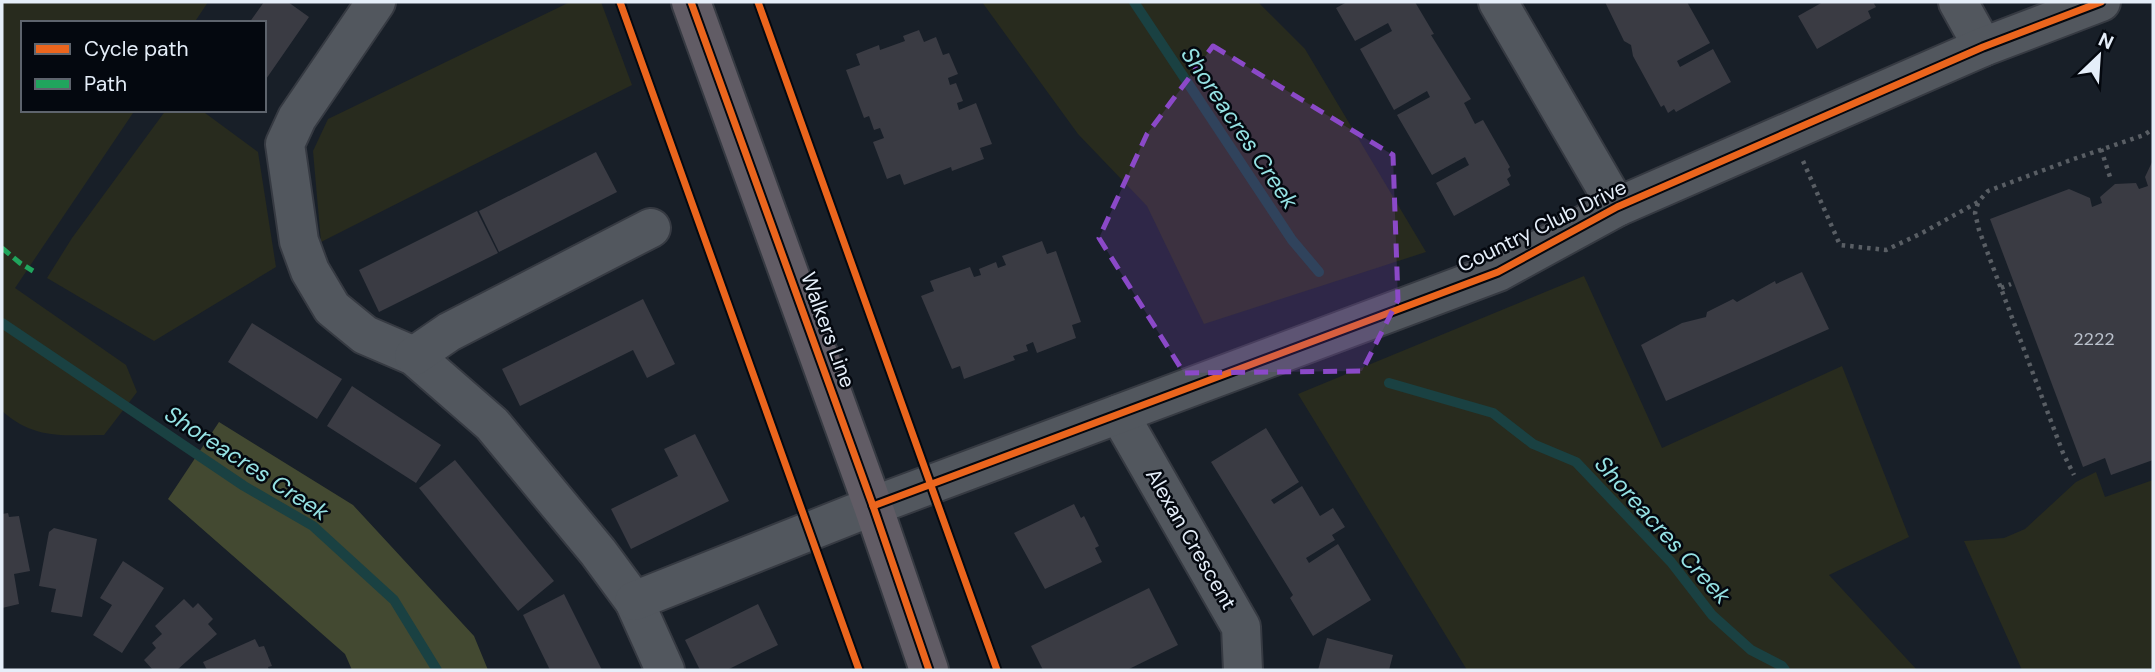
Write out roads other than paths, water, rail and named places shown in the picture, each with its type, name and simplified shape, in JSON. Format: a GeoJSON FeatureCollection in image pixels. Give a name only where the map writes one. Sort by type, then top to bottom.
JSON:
{"type":"FeatureCollection","features":[{"type":"Feature","properties":{"kind":"main road","name":"Walkers Line"},"geometry":{"type":"LineString","coordinates":[[691,2],[873,506],[929,670]]}},
{"type":"Feature","properties":{"kind":"street"},"geometry":{"type":"LineString","coordinates":[[376,2],[297,118],[285,144],[299,242],[310,271],[332,308],[365,335],[414,356],[492,424],[598,552],[634,601],[665,670]]}},
{"type":"Feature","properties":{"kind":"street"},"geometry":{"type":"LineString","coordinates":[[1499,2],[1617,207]]}},
{"type":"Feature","properties":{"kind":"street"},"geometry":{"type":"LineString","coordinates":[[1958,2],[1983,47]]}},
{"type":"Feature","properties":{"kind":"street","name":"Country Club Drive"},"geometry":{"type":"LineString","coordinates":[[634,601],[873,506],[1498,272],[1617,207],[1983,47],[2101,2]]}},
{"type":"Feature","properties":{"kind":"street"},"geometry":{"type":"LineString","coordinates":[[414,356],[449,332],[650,228]]}},
{"type":"Feature","properties":{"kind":"street","name":"Alexan Crescent"},"geometry":{"type":"LineString","coordinates":[[1119,414],[1241,627],[1243,670]]}},
{"type":"Feature","properties":{"kind":"waterway","name":"Shoreacres Creek"},"geometry":{"type":"LineString","coordinates":[[1134,2],[1292,240],[1319,272]]}},
{"type":"Feature","properties":{"kind":"waterway","name":"Shoreacres Creek"},"geometry":{"type":"LineString","coordinates":[[2,323],[244,486],[313,526],[394,600],[437,670]]}},
{"type":"Feature","properties":{"kind":"waterway","name":"Shoreacres Creek"},"geometry":{"type":"LineString","coordinates":[[1389,383],[1493,413],[1533,444],[1576,462],[1671,562],[1712,615],[1751,650],[1785,670]]}}]}
